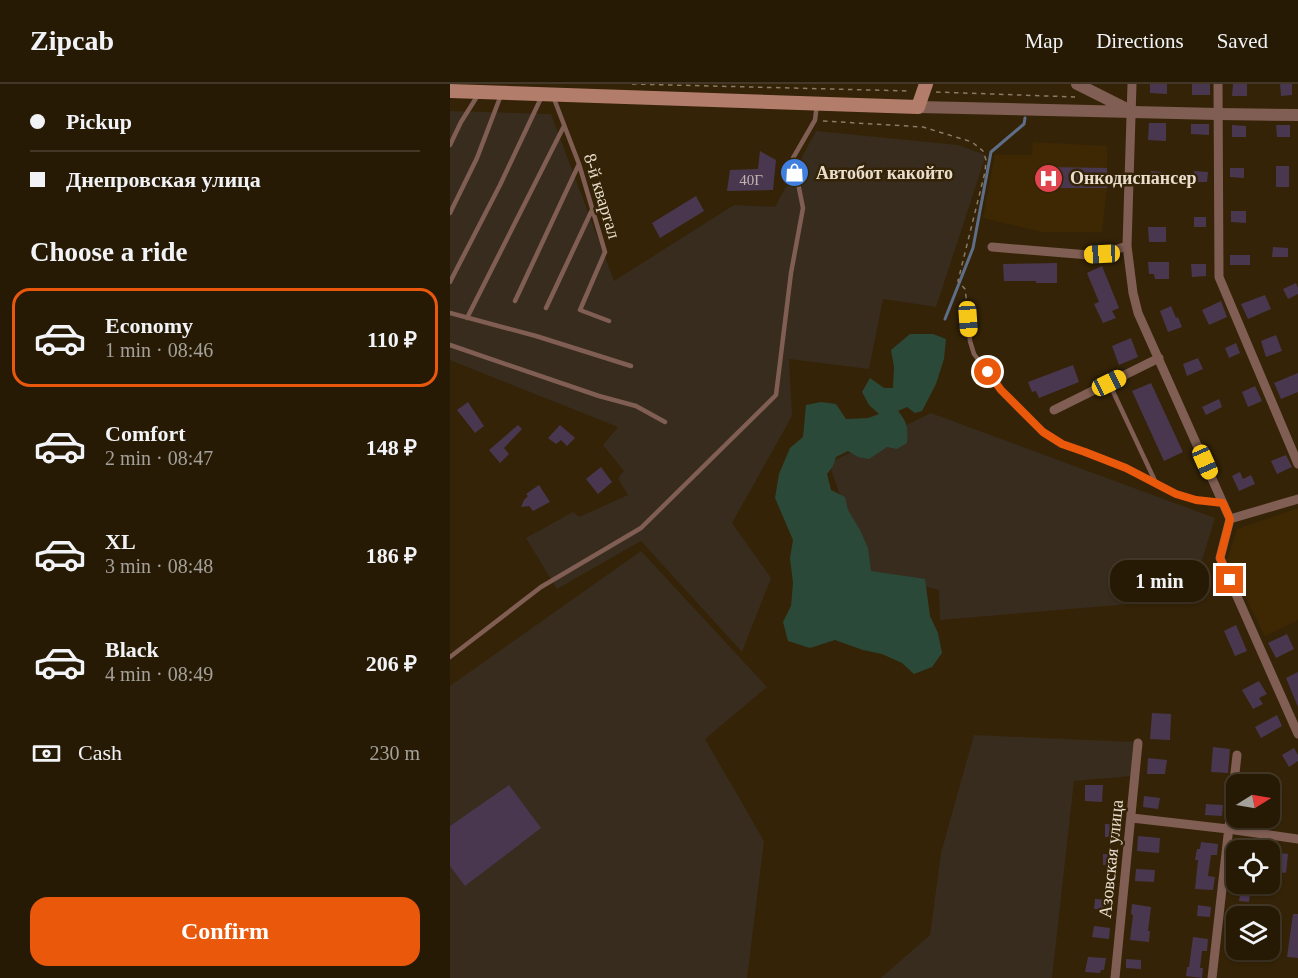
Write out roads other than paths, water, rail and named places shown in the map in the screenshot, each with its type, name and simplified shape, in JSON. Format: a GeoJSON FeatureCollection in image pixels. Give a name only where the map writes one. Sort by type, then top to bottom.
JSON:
{"type":"FeatureCollection","features":[{"type":"Feature","properties":{"kind":"main road"},"geometry":{"type":"LineString","coordinates":[[450,91],[548,94],[609,90],[918,107],[928,88]]}},
{"type":"Feature","properties":{"kind":"street"},"geometry":{"type":"LineString","coordinates":[[1077,84],[1131,111]]}},
{"type":"Feature","properties":{"kind":"street"},"geometry":{"type":"LineString","coordinates":[[1132,84],[1127,246],[1138,313],[1230,519],[1220,558],[1298,734]]}},
{"type":"Feature","properties":{"kind":"street"},"geometry":{"type":"LineString","coordinates":[[1218,84],[1219,278],[1298,464]]}},
{"type":"Feature","properties":{"kind":"street"},"geometry":{"type":"LineString","coordinates":[[918,107],[1298,115]]}},
{"type":"Feature","properties":{"kind":"street"},"geometry":{"type":"LineString","coordinates":[[992,246],[1089,255],[1102,254],[1127,246]]}},
{"type":"Feature","properties":{"kind":"street"},"geometry":{"type":"LineString","coordinates":[[1054,410],[1159,358]]}},
{"type":"Feature","properties":{"kind":"street"},"geometry":{"type":"LineString","coordinates":[[1230,519],[1298,499]]}},
{"type":"Feature","properties":{"kind":"street","name":"Азовская улица"},"geometry":{"type":"LineString","coordinates":[[1115,978],[1138,743]]}},
{"type":"Feature","properties":{"kind":"street"},"geometry":{"type":"LineString","coordinates":[[1212,978],[1237,755]]}},
{"type":"Feature","properties":{"kind":"street"},"geometry":{"type":"LineString","coordinates":[[1131,818],[1298,839]]}},
{"type":"Feature","properties":{"kind":"lane"},"geometry":{"type":"LineString","coordinates":[[450,145],[480,92]]}},
{"type":"Feature","properties":{"kind":"lane"},"geometry":{"type":"LineString","coordinates":[[450,213],[477,158],[502,93]]}},
{"type":"Feature","properties":{"kind":"lane","name":"8-й квартал"},"geometry":{"type":"LineString","coordinates":[[548,94],[579,164],[605,252],[580,310],[609,321]]}},
{"type":"Feature","properties":{"kind":"lane"},"geometry":{"type":"LineString","coordinates":[[450,282],[548,94]]}},
{"type":"Feature","properties":{"kind":"lane"},"geometry":{"type":"LineString","coordinates":[[450,657],[541,587],[641,528],[776,395],[791,273],[802,208],[794,158],[815,120],[817,103]]}},
{"type":"Feature","properties":{"kind":"lane"},"geometry":{"type":"LineString","coordinates":[[467,318],[564,126]]}},
{"type":"Feature","properties":{"kind":"lane"},"geometry":{"type":"LineString","coordinates":[[515,301],[579,164]]}},
{"type":"Feature","properties":{"kind":"lane"},"geometry":{"type":"LineString","coordinates":[[546,308],[592,209]]}},
{"type":"Feature","properties":{"kind":"lane"},"geometry":{"type":"LineString","coordinates":[[450,313],[536,336],[631,366]]}},
{"type":"Feature","properties":{"kind":"lane"},"geometry":{"type":"LineString","coordinates":[[968,319],[974,354],[1001,390],[1043,432],[1062,444],[1126,468],[1176,494],[1196,500],[1223,503]]}},
{"type":"Feature","properties":{"kind":"lane"},"geometry":{"type":"LineString","coordinates":[[450,345],[599,396],[636,406],[665,422]]}},
{"type":"Feature","properties":{"kind":"lane"},"geometry":{"type":"LineString","coordinates":[[1109,383],[1156,483]]}},
{"type":"Feature","properties":{"kind":"waterway"},"geometry":{"type":"LineString","coordinates":[[945,319],[973,248],[991,152],[1024,124],[1025,118]]}},
{"type":"Feature","properties":{"kind":"place","name":"Автобот какойто"},"geometry":{"type":"Point","coordinates":[795,173]}},
{"type":"Feature","properties":{"kind":"place","name":"Онкодиспансер"},"geometry":{"type":"Point","coordinates":[1049,178]}}]}
